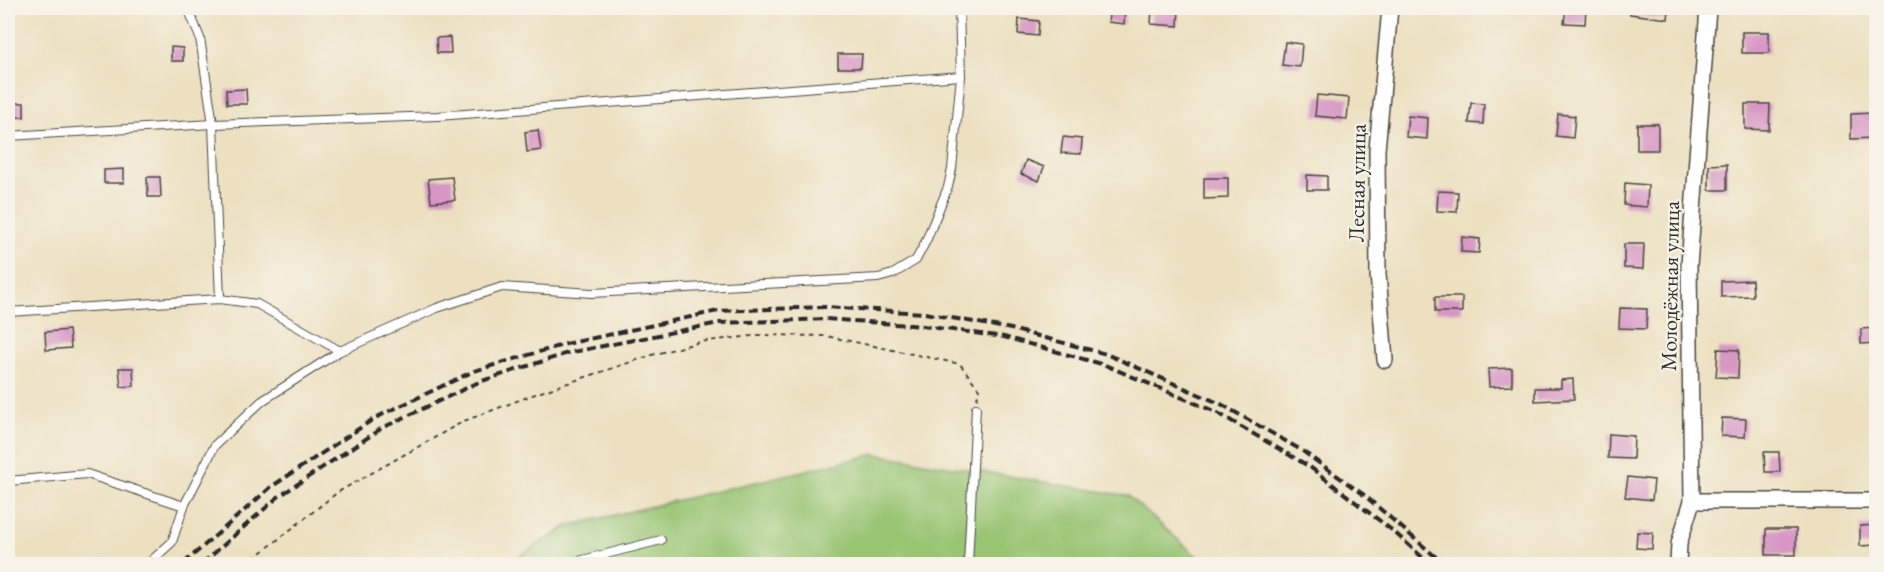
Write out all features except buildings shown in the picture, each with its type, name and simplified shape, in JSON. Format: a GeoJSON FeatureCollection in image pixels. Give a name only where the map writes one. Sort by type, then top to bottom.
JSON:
{"type":"FeatureCollection","features":[{"type":"Feature","properties":{"kind":"street","name":"Лесная улица"},"geometry":{"type":"LineString","coordinates":[[1385,360],[1378,274],[1377,150],[1390,8]]}},
{"type":"Feature","properties":{"kind":"street","name":"Молодёжная улица"},"geometry":{"type":"LineString","coordinates":[[1678,564],[1679,544],[1692,501],[1689,266],[1708,8]]}},
{"type":"Feature","properties":{"kind":"street"},"geometry":{"type":"LineString","coordinates":[[1692,501],[1876,501]]}},
{"type":"Feature","properties":{"kind":"lane"},"geometry":{"type":"LineString","coordinates":[[188,8],[200,38],[213,124],[220,299]]}},
{"type":"Feature","properties":{"kind":"lane"},"geometry":{"type":"LineString","coordinates":[[148,564],[172,542],[184,506],[215,445],[262,401],[340,351],[438,308],[501,287],[592,293],[878,278],[892,274],[916,260],[948,187],[952,169],[961,76],[959,8]]}},
{"type":"Feature","properties":{"kind":"lane"},"geometry":{"type":"LineString","coordinates":[[8,136],[213,124],[438,116],[961,76]]}},
{"type":"Feature","properties":{"kind":"lane"},"geometry":{"type":"LineString","coordinates":[[8,312],[220,299],[257,304],[340,351]]}},
{"type":"Feature","properties":{"kind":"lane"},"geometry":{"type":"LineString","coordinates":[[968,564],[976,408]]}},
{"type":"Feature","properties":{"kind":"lane"},"geometry":{"type":"LineString","coordinates":[[8,482],[87,474],[184,506]]}},
{"type":"Feature","properties":{"kind":"lane"},"geometry":{"type":"LineString","coordinates":[[567,564],[661,540]]}},
{"type":"Feature","properties":{"kind":"path"},"geometry":{"type":"LineString","coordinates":[[247,564],[338,492],[464,421],[538,393],[700,342],[760,335],[826,336],[960,364],[979,389],[976,408]]}},
{"type":"Feature","properties":{"kind":"green space"},"geometry":{"type":"Polygon","coordinates":[[[875,454],[1128,496],[1206,564],[507,564],[568,526],[875,454]]]}},
{"type":"Feature","properties":{"kind":"railway"},"geometry":{"type":"LineString","coordinates":[[183,564],[271,487],[375,418],[474,371],[566,344],[718,311],[825,307],[925,313],[1011,329],[1106,354],[1221,404],[1301,450],[1364,495],[1444,564]]}},
{"type":"Feature","properties":{"kind":"railway"},"geometry":{"type":"LineString","coordinates":[[202,564],[278,497],[382,428],[479,382],[568,353],[719,323],[826,319],[923,326],[1004,337],[1105,365],[1216,412],[1310,467],[1393,531],[1430,564]]}}]}
